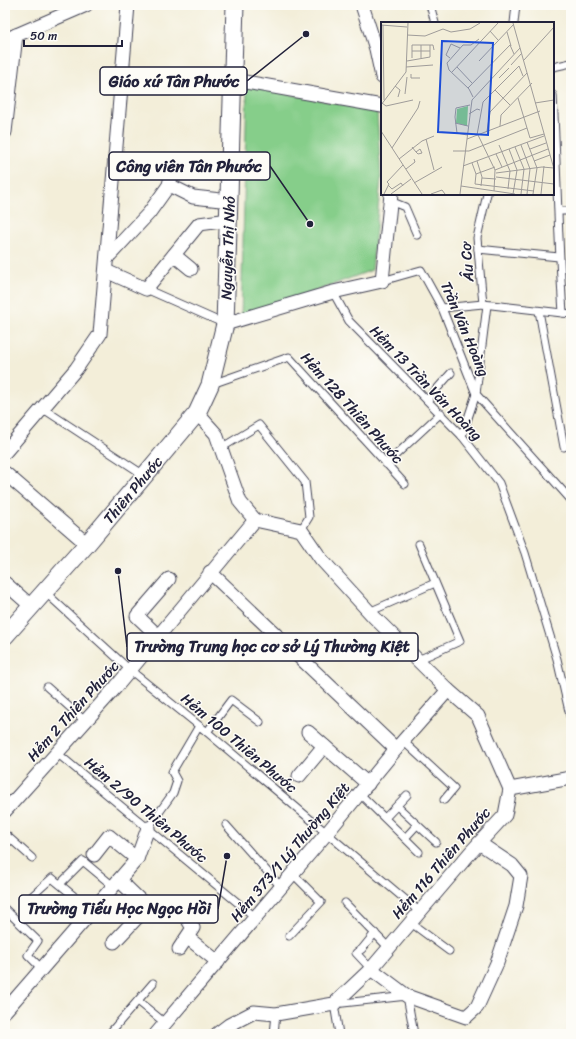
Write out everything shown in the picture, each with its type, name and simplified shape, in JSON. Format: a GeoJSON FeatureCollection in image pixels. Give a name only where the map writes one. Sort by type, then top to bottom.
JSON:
{"type":"FeatureCollection","features":[{"type":"Feature","properties":{"kind":"street"},"geometry":{"type":"LineString","coordinates":[[5,132],[10,38],[86,5]]}},
{"type":"Feature","properties":{"kind":"street"},"geometry":{"type":"LineString","coordinates":[[5,452],[76,369],[100,334],[128,5]]}},
{"type":"Feature","properties":{"kind":"street","name":"Nguyễn Thị Nhỏ"},"geometry":{"type":"LineString","coordinates":[[225,324],[234,80],[235,5]]}},
{"type":"Feature","properties":{"kind":"street"},"geometry":{"type":"LineString","coordinates":[[362,5],[376,49],[381,72]]}},
{"type":"Feature","properties":{"kind":"street"},"geometry":{"type":"LineString","coordinates":[[234,80],[381,106]]}},
{"type":"Feature","properties":{"kind":"street"},"geometry":{"type":"LineString","coordinates":[[107,258],[149,213],[169,185],[174,163]]}},
{"type":"Feature","properties":{"kind":"street"},"geometry":{"type":"LineString","coordinates":[[169,185],[193,197],[230,201]]}},
{"type":"Feature","properties":{"kind":"street"},"geometry":{"type":"LineString","coordinates":[[382,281],[390,198]]}},
{"type":"Feature","properties":{"kind":"street"},"geometry":{"type":"LineString","coordinates":[[106,271],[146,289],[199,224],[229,220]]}},
{"type":"Feature","properties":{"kind":"street"},"geometry":{"type":"LineString","coordinates":[[174,255],[190,269]]}},
{"type":"Feature","properties":{"kind":"street","name":"Trần Văn Hoàng"},"geometry":{"type":"LineString","coordinates":[[225,324],[333,292],[382,281]]}},
{"type":"Feature","properties":{"kind":"street","name":"Thiên Phước"},"geometry":{"type":"LineString","coordinates":[[5,636],[146,476],[197,413],[210,385],[225,324]]}},
{"type":"Feature","properties":{"kind":"street"},"geometry":{"type":"LineString","coordinates":[[197,413],[216,434],[240,502],[255,520],[301,530],[321,559],[369,612],[448,690],[478,716],[510,789],[571,778]]}},
{"type":"Feature","properties":{"kind":"street"},"geometry":{"type":"LineString","coordinates":[[5,473],[87,544]]}},
{"type":"Feature","properties":{"kind":"street","name":"Hẻm 2 Thiên Phước"},"geometry":{"type":"LineString","coordinates":[[5,811],[130,670],[210,572],[255,520]]}},
{"type":"Feature","properties":{"kind":"street"},"geometry":{"type":"LineString","coordinates":[[210,572],[400,745]]}},
{"type":"Feature","properties":{"kind":"street"},"geometry":{"type":"LineString","coordinates":[[158,636],[137,616],[169,579]]}},
{"type":"Feature","properties":{"kind":"street"},"geometry":{"type":"LineString","coordinates":[[5,583],[31,606]]}},
{"type":"Feature","properties":{"kind":"street","name":"Hẻm 373/1 Lý Thường Kiệt"},"geometry":{"type":"LineString","coordinates":[[156,1034],[448,690]]}},
{"type":"Feature","properties":{"kind":"street"},"geometry":{"type":"LineString","coordinates":[[308,732],[324,746],[364,789]]}},
{"type":"Feature","properties":{"kind":"street"},"geometry":{"type":"LineString","coordinates":[[299,776],[324,746]]}},
{"type":"Feature","properties":{"kind":"street","name":"Hẻm 116 Thiên Phước"},"geometry":{"type":"LineString","coordinates":[[334,1004],[371,969],[505,816],[510,789]]}},
{"type":"Feature","properties":{"kind":"street"},"geometry":{"type":"LineString","coordinates":[[5,1011],[137,859],[148,828]]}},
{"type":"Feature","properties":{"kind":"street"},"geometry":{"type":"LineString","coordinates":[[94,855],[109,836],[137,859]]}},
{"type":"Feature","properties":{"kind":"street"},"geometry":{"type":"LineString","coordinates":[[371,969],[407,996],[466,1017],[478,1007],[500,956],[516,906],[521,876],[512,865],[480,843]]}},
{"type":"Feature","properties":{"kind":"street"},"geometry":{"type":"LineString","coordinates":[[114,942],[147,907],[116,883]]}},
{"type":"Feature","properties":{"kind":"street"},"geometry":{"type":"LineString","coordinates":[[179,949],[188,938],[193,928],[188,920]]}},
{"type":"Feature","properties":{"kind":"street"},"geometry":{"type":"LineString","coordinates":[[188,938],[218,962]]}},
{"type":"Feature","properties":{"kind":"street"},"geometry":{"type":"LineString","coordinates":[[217,1034],[229,1024],[254,1012],[276,1014],[334,1004]]}},
{"type":"Feature","properties":{"kind":"lane"},"geometry":{"type":"LineString","coordinates":[[430,5],[435,22]]}},
{"type":"Feature","properties":{"kind":"lane"},"geometry":{"type":"LineString","coordinates":[[514,22],[516,5]]}},
{"type":"Feature","properties":{"kind":"lane"},"geometry":{"type":"LineString","coordinates":[[554,67],[571,63]]}},
{"type":"Feature","properties":{"kind":"lane"},"geometry":{"type":"LineString","coordinates":[[442,308],[485,304],[567,313],[559,257],[559,211],[554,114]]}},
{"type":"Feature","properties":{"kind":"lane","name":"Âu Cơ"},"geometry":{"type":"LineString","coordinates":[[476,394],[485,304],[477,238],[486,195]]}},
{"type":"Feature","properties":{"kind":"lane"},"geometry":{"type":"LineString","coordinates":[[390,198],[405,207],[417,235]]}},
{"type":"Feature","properties":{"kind":"lane"},"geometry":{"type":"LineString","coordinates":[[559,211],[571,211]]}},
{"type":"Feature","properties":{"kind":"lane"},"geometry":{"type":"LineString","coordinates":[[478,249],[559,257]]}},
{"type":"Feature","properties":{"kind":"lane","name":"Trần Văn Hoàng"},"geometry":{"type":"LineString","coordinates":[[382,281],[421,270],[442,308],[476,394]]}},
{"type":"Feature","properties":{"kind":"lane"},"geometry":{"type":"LineString","coordinates":[[146,289],[225,324]]}},
{"type":"Feature","properties":{"kind":"lane","name":"Hẻm 13 Trần Văn Hoàng"},"geometry":{"type":"LineString","coordinates":[[333,292],[349,321],[462,436],[498,483],[528,561],[557,659],[571,720]]}},
{"type":"Feature","properties":{"kind":"lane"},"geometry":{"type":"LineString","coordinates":[[539,311],[564,447]]}},
{"type":"Feature","properties":{"kind":"lane","name":"Hẻm 128 Thiên Phước"},"geometry":{"type":"LineString","coordinates":[[210,385],[289,358],[405,484]]}},
{"type":"Feature","properties":{"kind":"lane"},"geometry":{"type":"LineString","coordinates":[[427,400],[450,374]]}},
{"type":"Feature","properties":{"kind":"lane"},"geometry":{"type":"LineString","coordinates":[[462,436],[476,394],[571,500]]}},
{"type":"Feature","properties":{"kind":"lane"},"geometry":{"type":"LineString","coordinates":[[42,408],[146,476]]}},
{"type":"Feature","properties":{"kind":"lane"},"geometry":{"type":"LineString","coordinates":[[386,464],[440,414]]}},
{"type":"Feature","properties":{"kind":"lane"},"geometry":{"type":"LineString","coordinates":[[221,448],[259,425],[305,482],[309,518],[301,530]]}},
{"type":"Feature","properties":{"kind":"lane"},"geometry":{"type":"LineString","coordinates":[[418,660],[460,641],[419,544]]}},
{"type":"Feature","properties":{"kind":"lane"},"geometry":{"type":"LineString","coordinates":[[369,612],[435,583]]}},
{"type":"Feature","properties":{"kind":"lane","name":"Hẻm 100 Thiên Phước"},"geometry":{"type":"LineString","coordinates":[[45,592],[130,670],[207,732],[420,912]]}},
{"type":"Feature","properties":{"kind":"lane"},"geometry":{"type":"LineString","coordinates":[[47,687],[85,721]]}},
{"type":"Feature","properties":{"kind":"lane"},"geometry":{"type":"LineString","coordinates":[[207,732],[231,700],[260,722]]}},
{"type":"Feature","properties":{"kind":"lane"},"geometry":{"type":"LineString","coordinates":[[148,828],[173,793],[177,781],[172,772],[199,726]]}},
{"type":"Feature","properties":{"kind":"lane"},"geometry":{"type":"LineString","coordinates":[[400,745],[454,788],[444,800]]}},
{"type":"Feature","properties":{"kind":"lane","name":"Hẻm 2/90 Thiên Phước"},"geometry":{"type":"LineString","coordinates":[[57,753],[255,917]]}},
{"type":"Feature","properties":{"kind":"lane"},"geometry":{"type":"LineString","coordinates":[[364,789],[385,818],[420,852]]}},
{"type":"Feature","properties":{"kind":"lane"},"geometry":{"type":"LineString","coordinates":[[385,818],[407,796]]}},
{"type":"Feature","properties":{"kind":"lane"},"geometry":{"type":"LineString","coordinates":[[397,806],[436,842]]}},
{"type":"Feature","properties":{"kind":"lane"},"geometry":{"type":"LineString","coordinates":[[226,825],[281,887]]}},
{"type":"Feature","properties":{"kind":"lane"},"geometry":{"type":"LineString","coordinates":[[405,838],[417,825]]}},
{"type":"Feature","properties":{"kind":"lane"},"geometry":{"type":"LineString","coordinates":[[5,834],[32,858]]}},
{"type":"Feature","properties":{"kind":"lane"},"geometry":{"type":"LineString","coordinates":[[60,884],[83,861],[116,883]]}},
{"type":"Feature","properties":{"kind":"lane"},"geometry":{"type":"LineString","coordinates":[[289,936],[321,902],[292,874]]}},
{"type":"Feature","properties":{"kind":"lane"},"geometry":{"type":"LineString","coordinates":[[32,896],[52,878],[92,911]]}},
{"type":"Feature","properties":{"kind":"lane"},"geometry":{"type":"LineString","coordinates":[[345,903],[389,948]]}},
{"type":"Feature","properties":{"kind":"lane"},"geometry":{"type":"LineString","coordinates":[[5,909],[38,941],[28,954],[42,969]]}},
{"type":"Feature","properties":{"kind":"lane"},"geometry":{"type":"LineString","coordinates":[[410,923],[449,951]]}},
{"type":"Feature","properties":{"kind":"lane"},"geometry":{"type":"LineString","coordinates":[[371,969],[356,953],[362,949],[375,933]]}},
{"type":"Feature","properties":{"kind":"lane"},"geometry":{"type":"LineString","coordinates":[[109,1034],[153,983]]}},
{"type":"Feature","properties":{"kind":"lane"},"geometry":{"type":"LineString","coordinates":[[339,1034],[334,1004],[407,996],[414,1034]]}},
{"type":"Feature","properties":{"kind":"lane"},"geometry":{"type":"LineString","coordinates":[[138,1001],[165,1023]]}},
{"type":"Feature","properties":{"kind":"lane"},"geometry":{"type":"LineString","coordinates":[[274,1034],[276,1014]]}},
{"type":"Feature","properties":{"kind":"green space"},"geometry":{"type":"Polygon","coordinates":[[[247,86],[377,111],[381,179],[372,270],[241,319],[247,86]]]}},
{"type":"Feature","properties":{"kind":"place","name":"Giáo xứ Tân Phước"},"geometry":{"type":"Point","coordinates":[306,34]}},
{"type":"Feature","properties":{"kind":"place","name":"Công viên Tân Phước"},"geometry":{"type":"Point","coordinates":[310,224]}},
{"type":"Feature","properties":{"kind":"place","name":"Trường Trung học cơ sở Lý Thường Kiệt"},"geometry":{"type":"Point","coordinates":[118,571]}},
{"type":"Feature","properties":{"kind":"place","name":"Trường Tiểu Học Ngọc Hồi"},"geometry":{"type":"Point","coordinates":[227,856]}}]}
